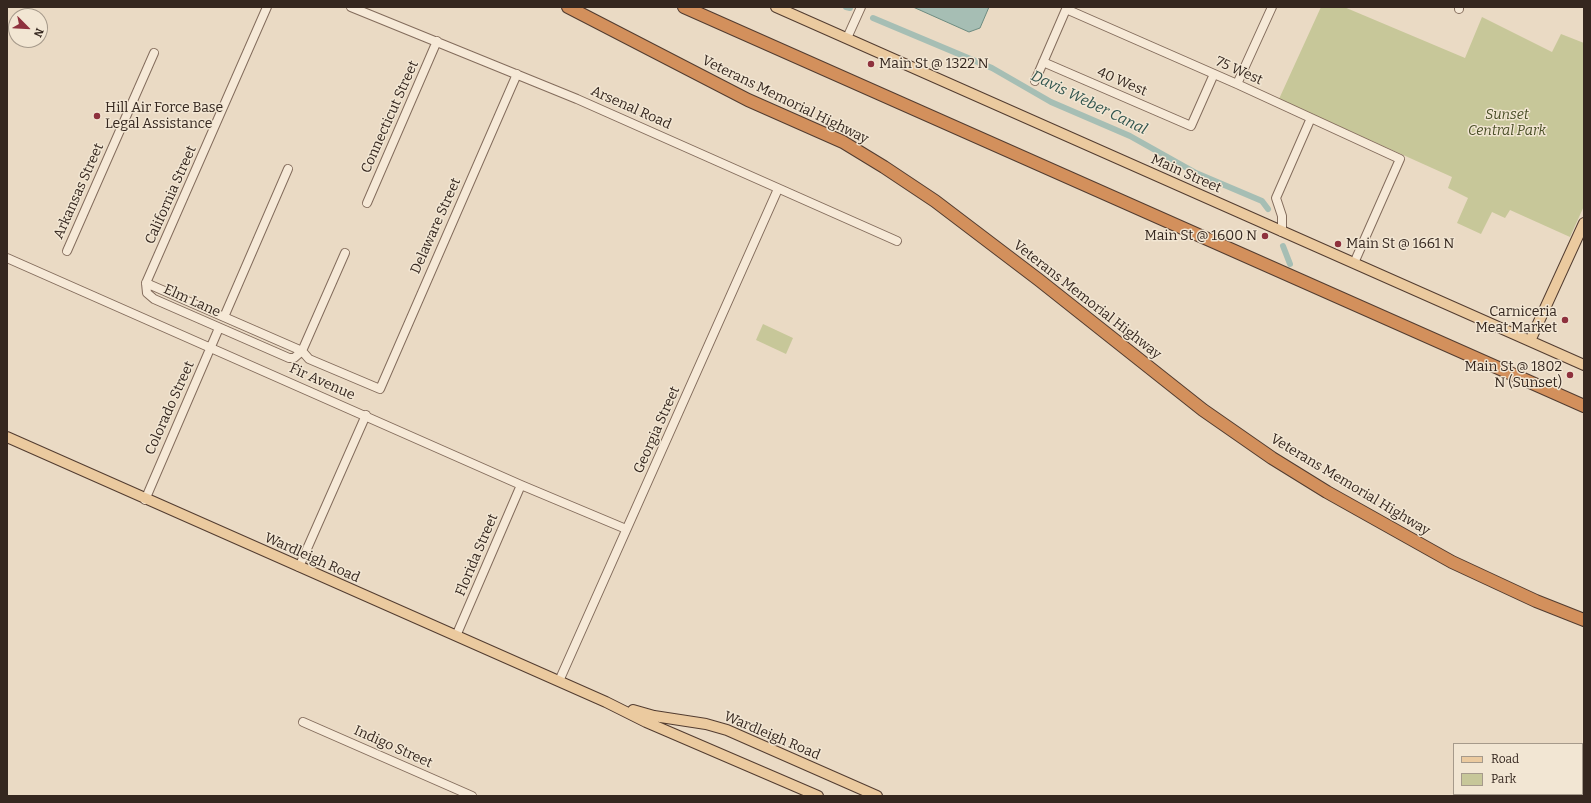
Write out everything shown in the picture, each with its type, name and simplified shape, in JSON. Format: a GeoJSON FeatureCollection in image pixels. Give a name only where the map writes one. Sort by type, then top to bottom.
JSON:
{"type":"FeatureCollection","features":[{"type":"Feature","properties":{"kind":"highway","name":"Veterans Memorial Highway"},"geometry":{"type":"LineString","coordinates":[[569,7],[748,100],[843,142],[935,201],[1039,280],[1203,410],[1272,458],[1452,562],[1536,601],[1584,620]]}},
{"type":"Feature","properties":{"kind":"highway"},"geometry":{"type":"LineString","coordinates":[[684,7],[1584,406]]}},
{"type":"Feature","properties":{"kind":"main road","name":"Main Street"},"geometry":{"type":"LineString","coordinates":[[776,7],[1584,365]]}},
{"type":"Feature","properties":{"kind":"main road"},"geometry":{"type":"LineString","coordinates":[[1530,341],[1581,237],[1584,223]]}},
{"type":"Feature","properties":{"kind":"main road","name":"Wardleigh Road"},"geometry":{"type":"LineString","coordinates":[[7,437],[145,500],[559,681],[646,722],[818,796]]}},
{"type":"Feature","properties":{"kind":"main road","name":"Wardleigh Road"},"geometry":{"type":"LineString","coordinates":[[606,702],[654,716],[706,724],[727,730],[877,796]]}},
{"type":"Feature","properties":{"kind":"street","name":"California Street"},"geometry":{"type":"LineString","coordinates":[[146,283],[267,7]]}},
{"type":"Feature","properties":{"kind":"street","name":"Arsenal Road"},"geometry":{"type":"LineString","coordinates":[[351,7],[438,41],[577,99],[897,241]]}},
{"type":"Feature","properties":{"kind":"street"},"geometry":{"type":"LineString","coordinates":[[847,38],[861,7]]}},
{"type":"Feature","properties":{"kind":"street"},"geometry":{"type":"LineString","coordinates":[[1238,84],[1272,7]]}},
{"type":"Feature","properties":{"kind":"street"},"geometry":{"type":"LineString","coordinates":[[1035,81],[1067,8]]}},
{"type":"Feature","properties":{"kind":"street","name":"75 West"},"geometry":{"type":"LineString","coordinates":[[1067,8],[1238,84],[1400,159],[1354,264]]}},
{"type":"Feature","properties":{"kind":"street","name":"Connecticut Street"},"geometry":{"type":"LineString","coordinates":[[367,203],[438,41]]}},
{"type":"Feature","properties":{"kind":"street","name":"Arkansas Street"},"geometry":{"type":"LineString","coordinates":[[67,251],[154,53]]}},
{"type":"Feature","properties":{"kind":"street","name":"40 West"},"geometry":{"type":"LineString","coordinates":[[1043,62],[1191,126],[1214,74]]}},
{"type":"Feature","properties":{"kind":"street","name":"Delaware Street"},"geometry":{"type":"LineString","coordinates":[[380,389],[517,74]]}},
{"type":"Feature","properties":{"kind":"street"},"geometry":{"type":"LineString","coordinates":[[1282,232],[1282,216],[1276,198],[1311,118]]}},
{"type":"Feature","properties":{"kind":"street"},"geometry":{"type":"LineString","coordinates":[[224,317],[288,169]]}},
{"type":"Feature","properties":{"kind":"street","name":"Georgia Street"},"geometry":{"type":"LineString","coordinates":[[559,681],[778,189]]}},
{"type":"Feature","properties":{"kind":"street"},"geometry":{"type":"LineString","coordinates":[[302,351],[345,254]]}},
{"type":"Feature","properties":{"kind":"street","name":"Fir Avenue"},"geometry":{"type":"LineString","coordinates":[[7,258],[366,415],[521,485],[626,529]]}},
{"type":"Feature","properties":{"kind":"street","name":"Elm Lane"},"geometry":{"type":"LineString","coordinates":[[146,283],[302,351],[310,359],[380,389]]}},
{"type":"Feature","properties":{"kind":"street","name":"Elm Lane"},"geometry":{"type":"LineString","coordinates":[[146,283],[148,293],[154,299],[219,328],[289,358],[298,356],[302,351]]}},
{"type":"Feature","properties":{"kind":"street","name":"Colorado Street"},"geometry":{"type":"LineString","coordinates":[[145,500],[219,328]]}},
{"type":"Feature","properties":{"kind":"street"},"geometry":{"type":"LineString","coordinates":[[299,567],[366,415]]}},
{"type":"Feature","properties":{"kind":"street","name":"Florida Street"},"geometry":{"type":"LineString","coordinates":[[456,636],[521,485]]}},
{"type":"Feature","properties":{"kind":"street","name":"Indigo Street"},"geometry":{"type":"LineString","coordinates":[[303,722],[472,796]]}},
{"type":"Feature","properties":{"kind":"green space","name":"Sunset Central Park"},"geometry":{"type":"Polygon","coordinates":[[[1321,7],[1344,7],[1465,58],[1482,17],[1552,52],[1561,34],[1584,43],[1584,206],[1570,237],[1510,210],[1505,218],[1492,212],[1481,234],[1457,223],[1468,198],[1448,188],[1452,177],[1279,99],[1321,7]]]}},
{"type":"Feature","properties":{"kind":"green space"},"geometry":{"type":"Polygon","coordinates":[[[763,324],[793,338],[786,354],[756,340],[763,324]]]}},
{"type":"Feature","properties":{"kind":"shaded area"},"geometry":{"type":"Polygon","coordinates":[[[913,7],[989,7],[980,28],[969,32],[913,7]]]}},
{"type":"Feature","properties":{"kind":"waterway","name":"Davis Weber Canal"},"geometry":{"type":"LineString","coordinates":[[846,7],[850,8]]}},
{"type":"Feature","properties":{"kind":"waterway","name":"Davis Weber Canal"},"geometry":{"type":"LineString","coordinates":[[873,18],[992,68],[1051,102],[1130,136],[1196,173],[1262,201],[1268,209]]}},
{"type":"Feature","properties":{"kind":"waterway"},"geometry":{"type":"LineString","coordinates":[[1283,246],[1290,264]]}},
{"type":"Feature","properties":{"kind":"place","name":"Main St @ 1322 N"},"geometry":{"type":"Point","coordinates":[871,64]}},
{"type":"Feature","properties":{"kind":"place","name":"Hill Air Force Base Legal Assistance"},"geometry":{"type":"Point","coordinates":[97,116]}},
{"type":"Feature","properties":{"kind":"place","name":"Main St @ 1600 N"},"geometry":{"type":"Point","coordinates":[1265,236]}},
{"type":"Feature","properties":{"kind":"place","name":"Main St @ 1661 N"},"geometry":{"type":"Point","coordinates":[1338,244]}},
{"type":"Feature","properties":{"kind":"place","name":"Carniceria Meat Market"},"geometry":{"type":"Point","coordinates":[1565,320]}},
{"type":"Feature","properties":{"kind":"place","name":"Main St @ 1802 N (Sunset)"},"geometry":{"type":"Point","coordinates":[1570,375]}}]}
